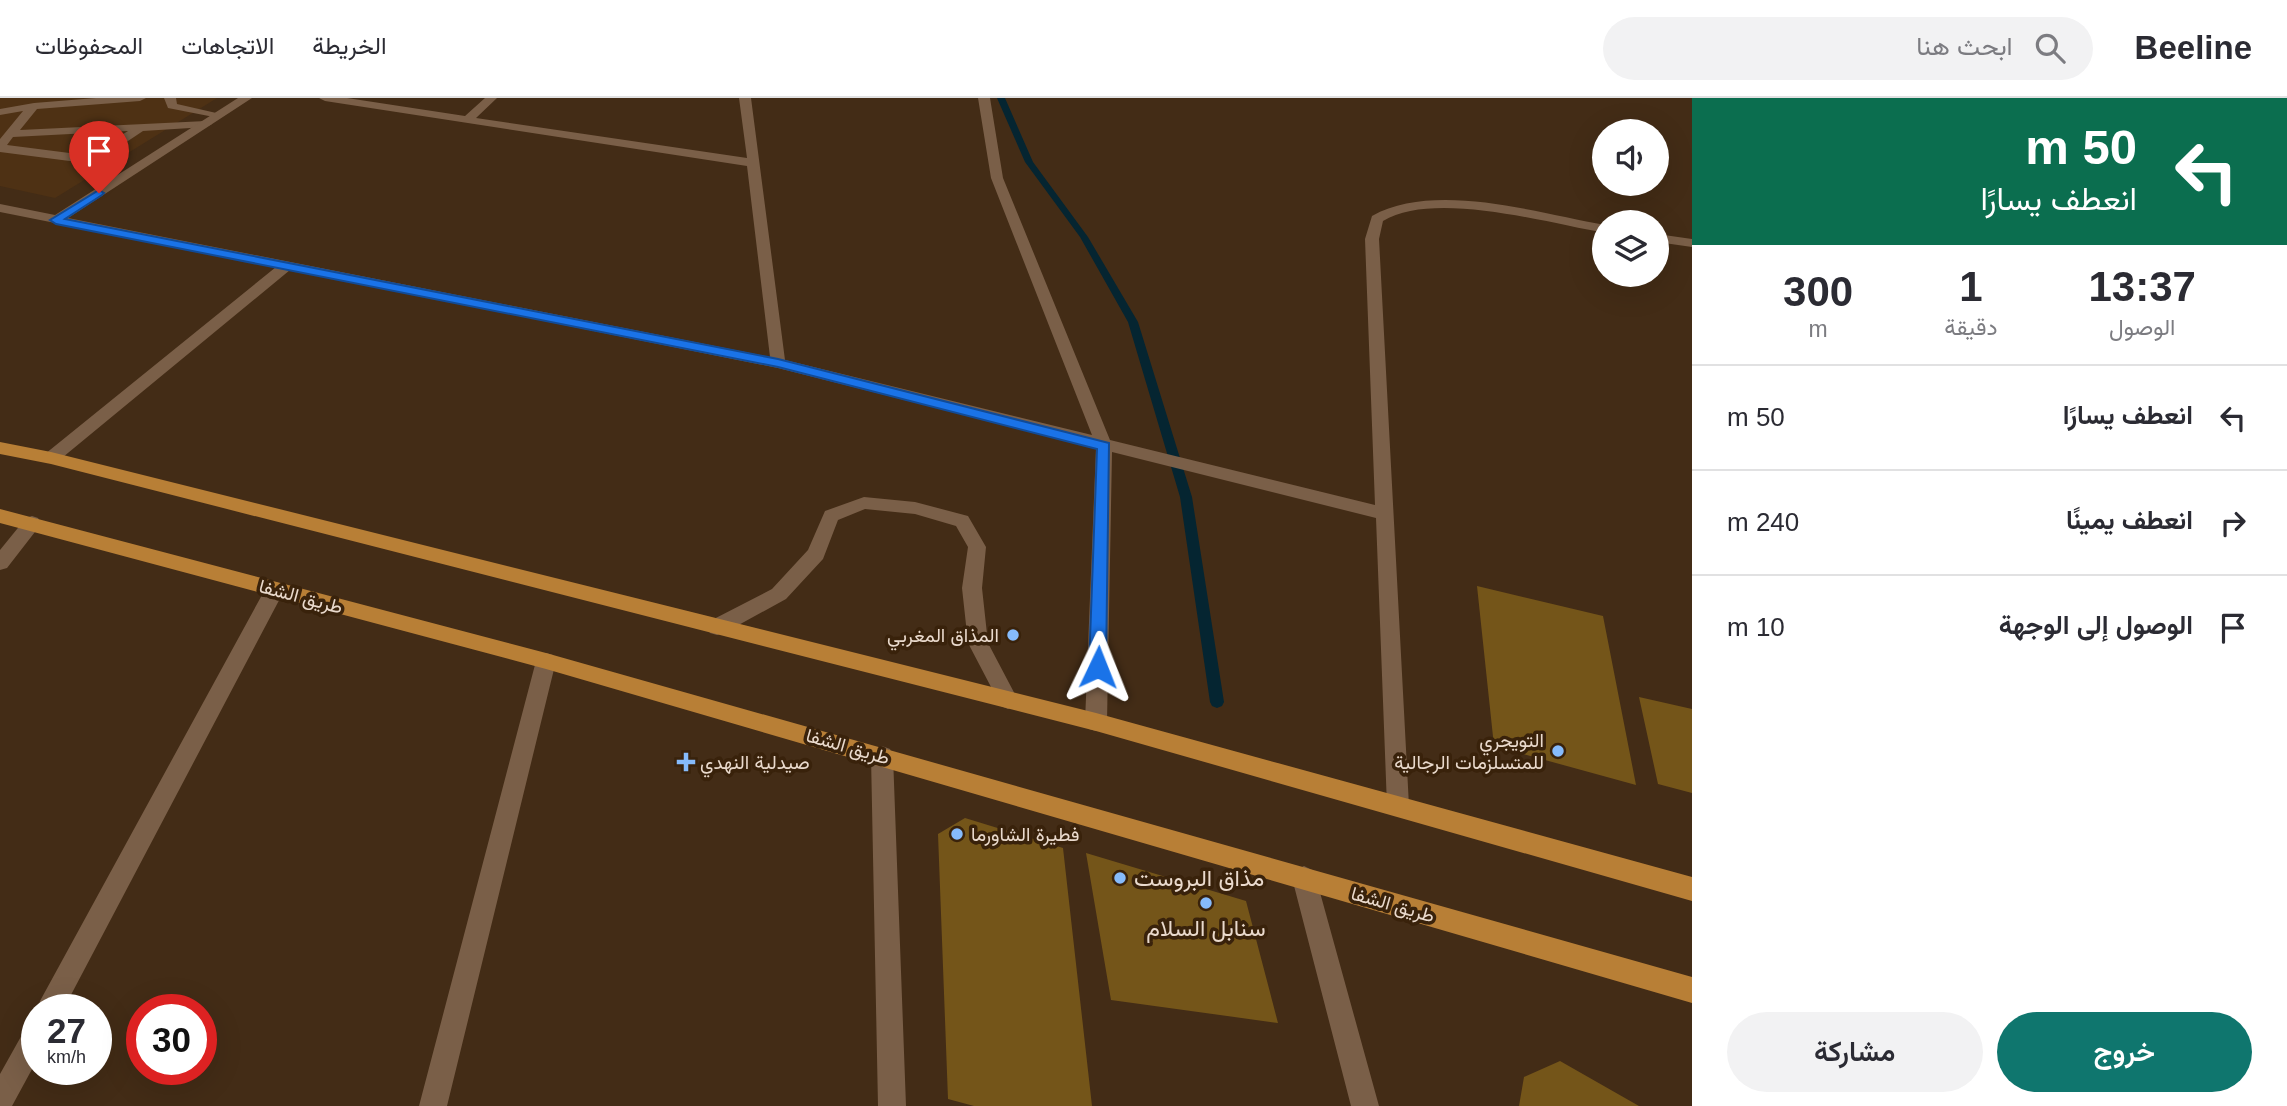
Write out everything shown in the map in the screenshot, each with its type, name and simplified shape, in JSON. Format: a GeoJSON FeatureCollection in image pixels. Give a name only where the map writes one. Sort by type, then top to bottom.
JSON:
{"type":"FeatureCollection","features":[{"type":"Feature","properties":{"kind":"main road"},"geometry":{"type":"LineString","coordinates":[[0,448],[51,458],[1096,722],[1692,889]]}},
{"type":"Feature","properties":{"kind":"main road","name":"طريق الشفا"},"geometry":{"type":"LineString","coordinates":[[0,516],[546,661],[1692,990]]}},
{"type":"Feature","properties":{"kind":"street"},"geometry":{"type":"LineString","coordinates":[[0,112],[34,106],[140,98]]}},
{"type":"Feature","properties":{"kind":"street"},"geometry":{"type":"LineString","coordinates":[[170,98],[172,106],[219,115]]}},
{"type":"Feature","properties":{"kind":"street"},"geometry":{"type":"LineString","coordinates":[[56,220],[246,98]]}},
{"type":"Feature","properties":{"kind":"street"},"geometry":{"type":"LineString","coordinates":[[325,98],[753,163]]}},
{"type":"Feature","properties":{"kind":"street"},"geometry":{"type":"LineString","coordinates":[[467,120],[491,98]]}},
{"type":"Feature","properties":{"kind":"street"},"geometry":{"type":"LineString","coordinates":[[745,98],[778,363]]}},
{"type":"Feature","properties":{"kind":"street"},"geometry":{"type":"LineString","coordinates":[[984,98],[997,178],[1104,446],[1096,722]]}},
{"type":"Feature","properties":{"kind":"street"},"geometry":{"type":"LineString","coordinates":[[34,106],[1,145],[4,149],[85,159],[97,156],[139,129]]}},
{"type":"Feature","properties":{"kind":"street"},"geometry":{"type":"LineString","coordinates":[[10,134],[206,124]]}},
{"type":"Feature","properties":{"kind":"street"},"geometry":{"type":"LineString","coordinates":[[1398,806],[1372,239],[1377,219],[1396,209],[1425,204],[1464,206],[1592,227]]}},
{"type":"Feature","properties":{"kind":"street"},"geometry":{"type":"LineString","coordinates":[[0,208],[778,363],[1384,514]]}},
{"type":"Feature","properties":{"kind":"street"},"geometry":{"type":"LineString","coordinates":[[1669,240],[1692,243]]}},
{"type":"Feature","properties":{"kind":"street"},"geometry":{"type":"LineString","coordinates":[[51,458],[286,266]]}},
{"type":"Feature","properties":{"kind":"street"},"geometry":{"type":"LineString","coordinates":[[717,627],[779,594],[816,554],[831,516],[864,503],[915,508],[961,521],[977,547],[972,588],[978,643],[1008,700]]}},
{"type":"Feature","properties":{"kind":"street"},"geometry":{"type":"LineString","coordinates":[[0,563],[32,523]]}},
{"type":"Feature","properties":{"kind":"street"},"geometry":{"type":"LineString","coordinates":[[58,994],[275,589]]}},
{"type":"Feature","properties":{"kind":"street"},"geometry":{"type":"LineString","coordinates":[[433,1106],[546,661]]}},
{"type":"Feature","properties":{"kind":"street"},"geometry":{"type":"LineString","coordinates":[[882,756],[892,1106]]}},
{"type":"Feature","properties":{"kind":"street"},"geometry":{"type":"LineString","coordinates":[[1304,878],[1365,1106]]}},
{"type":"Feature","properties":{"kind":"street"},"geometry":{"type":"LineString","coordinates":[[0,1101],[21,1062]]}},
{"type":"Feature","properties":{"kind":"shaded area"},"geometry":{"type":"Polygon","coordinates":[[[0,98],[217,98],[55,198],[0,186],[0,98]]]}},
{"type":"Feature","properties":{"kind":"building"},"geometry":{"type":"Polygon","coordinates":[[[1477,586],[1603,616],[1636,785],[1494,746],[1477,586]]]}},
{"type":"Feature","properties":{"kind":"building"},"geometry":{"type":"Polygon","coordinates":[[[1639,697],[1692,709],[1692,793],[1658,784],[1639,697]]]}},
{"type":"Feature","properties":{"kind":"building"},"geometry":{"type":"Polygon","coordinates":[[[965,818],[1063,848],[1092,1106],[974,1106],[948,1099],[938,834],[965,818]]]}},
{"type":"Feature","properties":{"kind":"building"},"geometry":{"type":"Polygon","coordinates":[[[1086,853],[1246,901],[1278,1023],[1111,1000],[1086,853]]]}},
{"type":"Feature","properties":{"kind":"building"},"geometry":{"type":"Polygon","coordinates":[[[1560,1061],[1639,1106],[1519,1106],[1524,1077],[1560,1061]]]}},
{"type":"Feature","properties":{"kind":"waterway"},"geometry":{"type":"LineString","coordinates":[[1001,98],[1029,162],[1084,237],[1133,322],[1186,497],[1217,702]]}},
{"type":"Feature","properties":{"kind":"place","name":"المذاق المغربي"},"geometry":{"type":"Point","coordinates":[1013,635]}},
{"type":"Feature","properties":{"kind":"place","name":"التويجري للمتسلزمات الرجالية"},"geometry":{"type":"Point","coordinates":[1558,751]}},
{"type":"Feature","properties":{"kind":"place","name":"صيدلية النهدي"},"geometry":{"type":"Point","coordinates":[686,762]}},
{"type":"Feature","properties":{"kind":"place","name":"فطيرة الشاورما"},"geometry":{"type":"Point","coordinates":[957,834]}},
{"type":"Feature","properties":{"kind":"place","name":"مذاق البروست"},"geometry":{"type":"Point","coordinates":[1120,878]}},
{"type":"Feature","properties":{"kind":"place","name":"سنابل السلام"},"geometry":{"type":"Point","coordinates":[1206,903]}},
{"type":"Feature","properties":{"kind":"route"},"geometry":{"type":"LineString","coordinates":[[99,193],[56,220],[778,363],[1104,446],[1098,667]]}}]}
